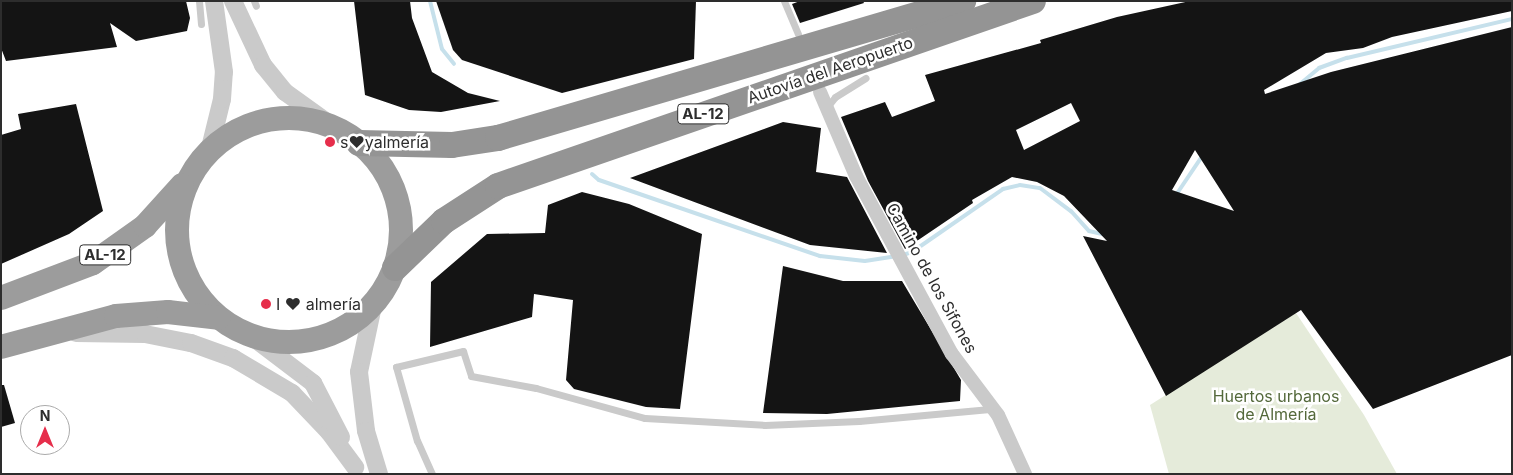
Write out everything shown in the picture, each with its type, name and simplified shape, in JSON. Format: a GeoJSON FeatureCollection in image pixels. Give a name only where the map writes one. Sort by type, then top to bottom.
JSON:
{"type":"FeatureCollection","features":[{"type":"Feature","properties":{"kind":"highway","name":"Autovía del Aeropuerto"},"geometry":{"type":"LineString","coordinates":[[359,143],[452,145],[498,138],[963,1]]}},
{"type":"Feature","properties":{"kind":"highway","name":"Autovía del Aeropuerto"},"geometry":{"type":"LineString","coordinates":[[395,268],[444,221],[498,186],[1033,1]]}},
{"type":"Feature","properties":{"kind":"highway","name":"AL-12"},"geometry":{"type":"LineString","coordinates":[[1,298],[93,263],[118,247],[145,226],[188,178],[210,148],[237,129],[267,119],[300,117],[332,125],[359,143],[382,166],[395,190],[402,233],[395,268],[372,306],[353,323],[329,335],[304,341],[277,342],[251,336],[219,318],[190,282],[176,238],[178,208],[188,178]]}},
{"type":"Feature","properties":{"kind":"highway","name":"AL-12"},"geometry":{"type":"LineString","coordinates":[[1,347],[144,312],[219,318]]}},
{"type":"Feature","properties":{"kind":"street"},"geometry":{"type":"LineString","coordinates":[[210,148],[222,99],[224,72],[214,1]]}},
{"type":"Feature","properties":{"kind":"street"},"geometry":{"type":"LineString","coordinates":[[233,1],[263,64],[285,92],[332,125]]}},
{"type":"Feature","properties":{"kind":"street","name":"Camino de los Sifones"},"geometry":{"type":"LineString","coordinates":[[820,92],[856,176],[952,354],[992,409],[1026,474]]}},
{"type":"Feature","properties":{"kind":"street"},"geometry":{"type":"LineString","coordinates":[[372,306],[359,372],[366,431],[379,474]]}},
{"type":"Feature","properties":{"kind":"street"},"geometry":{"type":"LineString","coordinates":[[46,335],[144,334],[191,343],[233,358],[292,393],[329,432],[357,470]]}},
{"type":"Feature","properties":{"kind":"street"},"geometry":{"type":"LineString","coordinates":[[251,336],[313,383],[357,470]]}},
{"type":"Feature","properties":{"kind":"lane"},"geometry":{"type":"LineString","coordinates":[[198,1],[201,24]]}},
{"type":"Feature","properties":{"kind":"lane"},"geometry":{"type":"LineString","coordinates":[[784,1],[798,34]]}},
{"type":"Feature","properties":{"kind":"lane"},"geometry":{"type":"LineString","coordinates":[[827,107],[835,97],[866,78]]}},
{"type":"Feature","properties":{"kind":"lane"},"geometry":{"type":"LineString","coordinates":[[432,474],[417,441],[396,367],[463,351],[471,376],[536,388],[645,418],[766,425],[859,421],[992,409]]}},
{"type":"Feature","properties":{"kind":"green space","name":"Huertos urbanos de Almería"},"geometry":{"type":"Polygon","coordinates":[[[1296,313],[1364,415],[1397,474],[1169,474],[1150,405],[1296,313]]]}},
{"type":"Feature","properties":{"kind":"building"},"geometry":{"type":"Polygon","coordinates":[[[1,1],[186,1],[190,18],[187,31],[136,41],[110,23],[117,47],[6,61],[1,48],[1,1]]]}},
{"type":"Feature","properties":{"kind":"building"},"geometry":{"type":"Polygon","coordinates":[[[354,1],[410,1],[412,18],[432,72],[468,93],[500,101],[441,112],[409,110],[365,95],[354,1]]]}},
{"type":"Feature","properties":{"kind":"building"},"geometry":{"type":"Polygon","coordinates":[[[436,1],[696,1],[694,59],[562,93],[462,60],[453,50],[436,1]]]}},
{"type":"Feature","properties":{"kind":"building"},"geometry":{"type":"Polygon","coordinates":[[[800,1],[863,1],[864,3],[800,23],[792,4],[800,1]]]}},
{"type":"Feature","properties":{"kind":"building"},"geometry":{"type":"Polygon","coordinates":[[[1190,1],[1512,1],[1512,11],[1392,37],[1363,48],[1326,53],[1264,90],[1265,94],[1331,72],[1512,27],[1512,355],[1373,409],[1301,310],[1166,396],[1083,236],[1107,241],[1064,196],[1037,182],[1012,177],[972,200],[973,203],[905,249],[868,181],[841,117],[885,102],[892,117],[935,101],[925,75],[1041,43],[1040,40],[1117,17],[1190,1]],[[1071,103],[1016,130],[1024,150],[1080,121],[1071,103]],[[1195,150],[1172,190],[1234,211],[1195,150]]]}},
{"type":"Feature","properties":{"kind":"building"},"geometry":{"type":"Polygon","coordinates":[[[76,104],[103,211],[69,234],[1,264],[1,135],[21,129],[18,114],[76,104]]]}},
{"type":"Feature","properties":{"kind":"building"},"geometry":{"type":"Polygon","coordinates":[[[783,122],[821,128],[816,172],[847,177],[887,253],[810,245],[630,178],[783,122]]]}},
{"type":"Feature","properties":{"kind":"building"},"geometry":{"type":"Polygon","coordinates":[[[582,192],[629,204],[702,234],[680,409],[646,407],[574,389],[566,380],[573,300],[534,294],[532,317],[430,347],[431,282],[487,234],[545,233],[548,205],[582,192]]]}},
{"type":"Feature","properties":{"kind":"building"},"geometry":{"type":"Polygon","coordinates":[[[783,266],[843,281],[902,281],[961,380],[960,401],[827,414],[763,413],[783,266]]]}},
{"type":"Feature","properties":{"kind":"building"},"geometry":{"type":"Polygon","coordinates":[[[1,385],[4,385],[15,423],[1,427],[1,385]]]}},
{"type":"Feature","properties":{"kind":"waterway"},"geometry":{"type":"LineString","coordinates":[[430,1],[442,49],[454,64]]}},
{"type":"Feature","properties":{"kind":"waterway"},"geometry":{"type":"LineString","coordinates":[[1300,84],[1319,68],[1347,58],[1512,19]]}},
{"type":"Feature","properties":{"kind":"waterway"},"geometry":{"type":"LineString","coordinates":[[1176,195],[1203,155]]}},
{"type":"Feature","properties":{"kind":"waterway"},"geometry":{"type":"LineString","coordinates":[[592,174],[599,180],[820,256],[865,261],[896,256]]}},
{"type":"Feature","properties":{"kind":"waterway"},"geometry":{"type":"LineString","coordinates":[[903,255],[912,252],[1003,189],[1020,185],[1040,188],[1071,211],[1089,231],[1106,235]]}},
{"type":"Feature","properties":{"kind":"place","name":"s♥yalmería"},"geometry":{"type":"Point","coordinates":[330,142]}},
{"type":"Feature","properties":{"kind":"place","name":"I ♥ almería"},"geometry":{"type":"Point","coordinates":[266,304]}}]}
